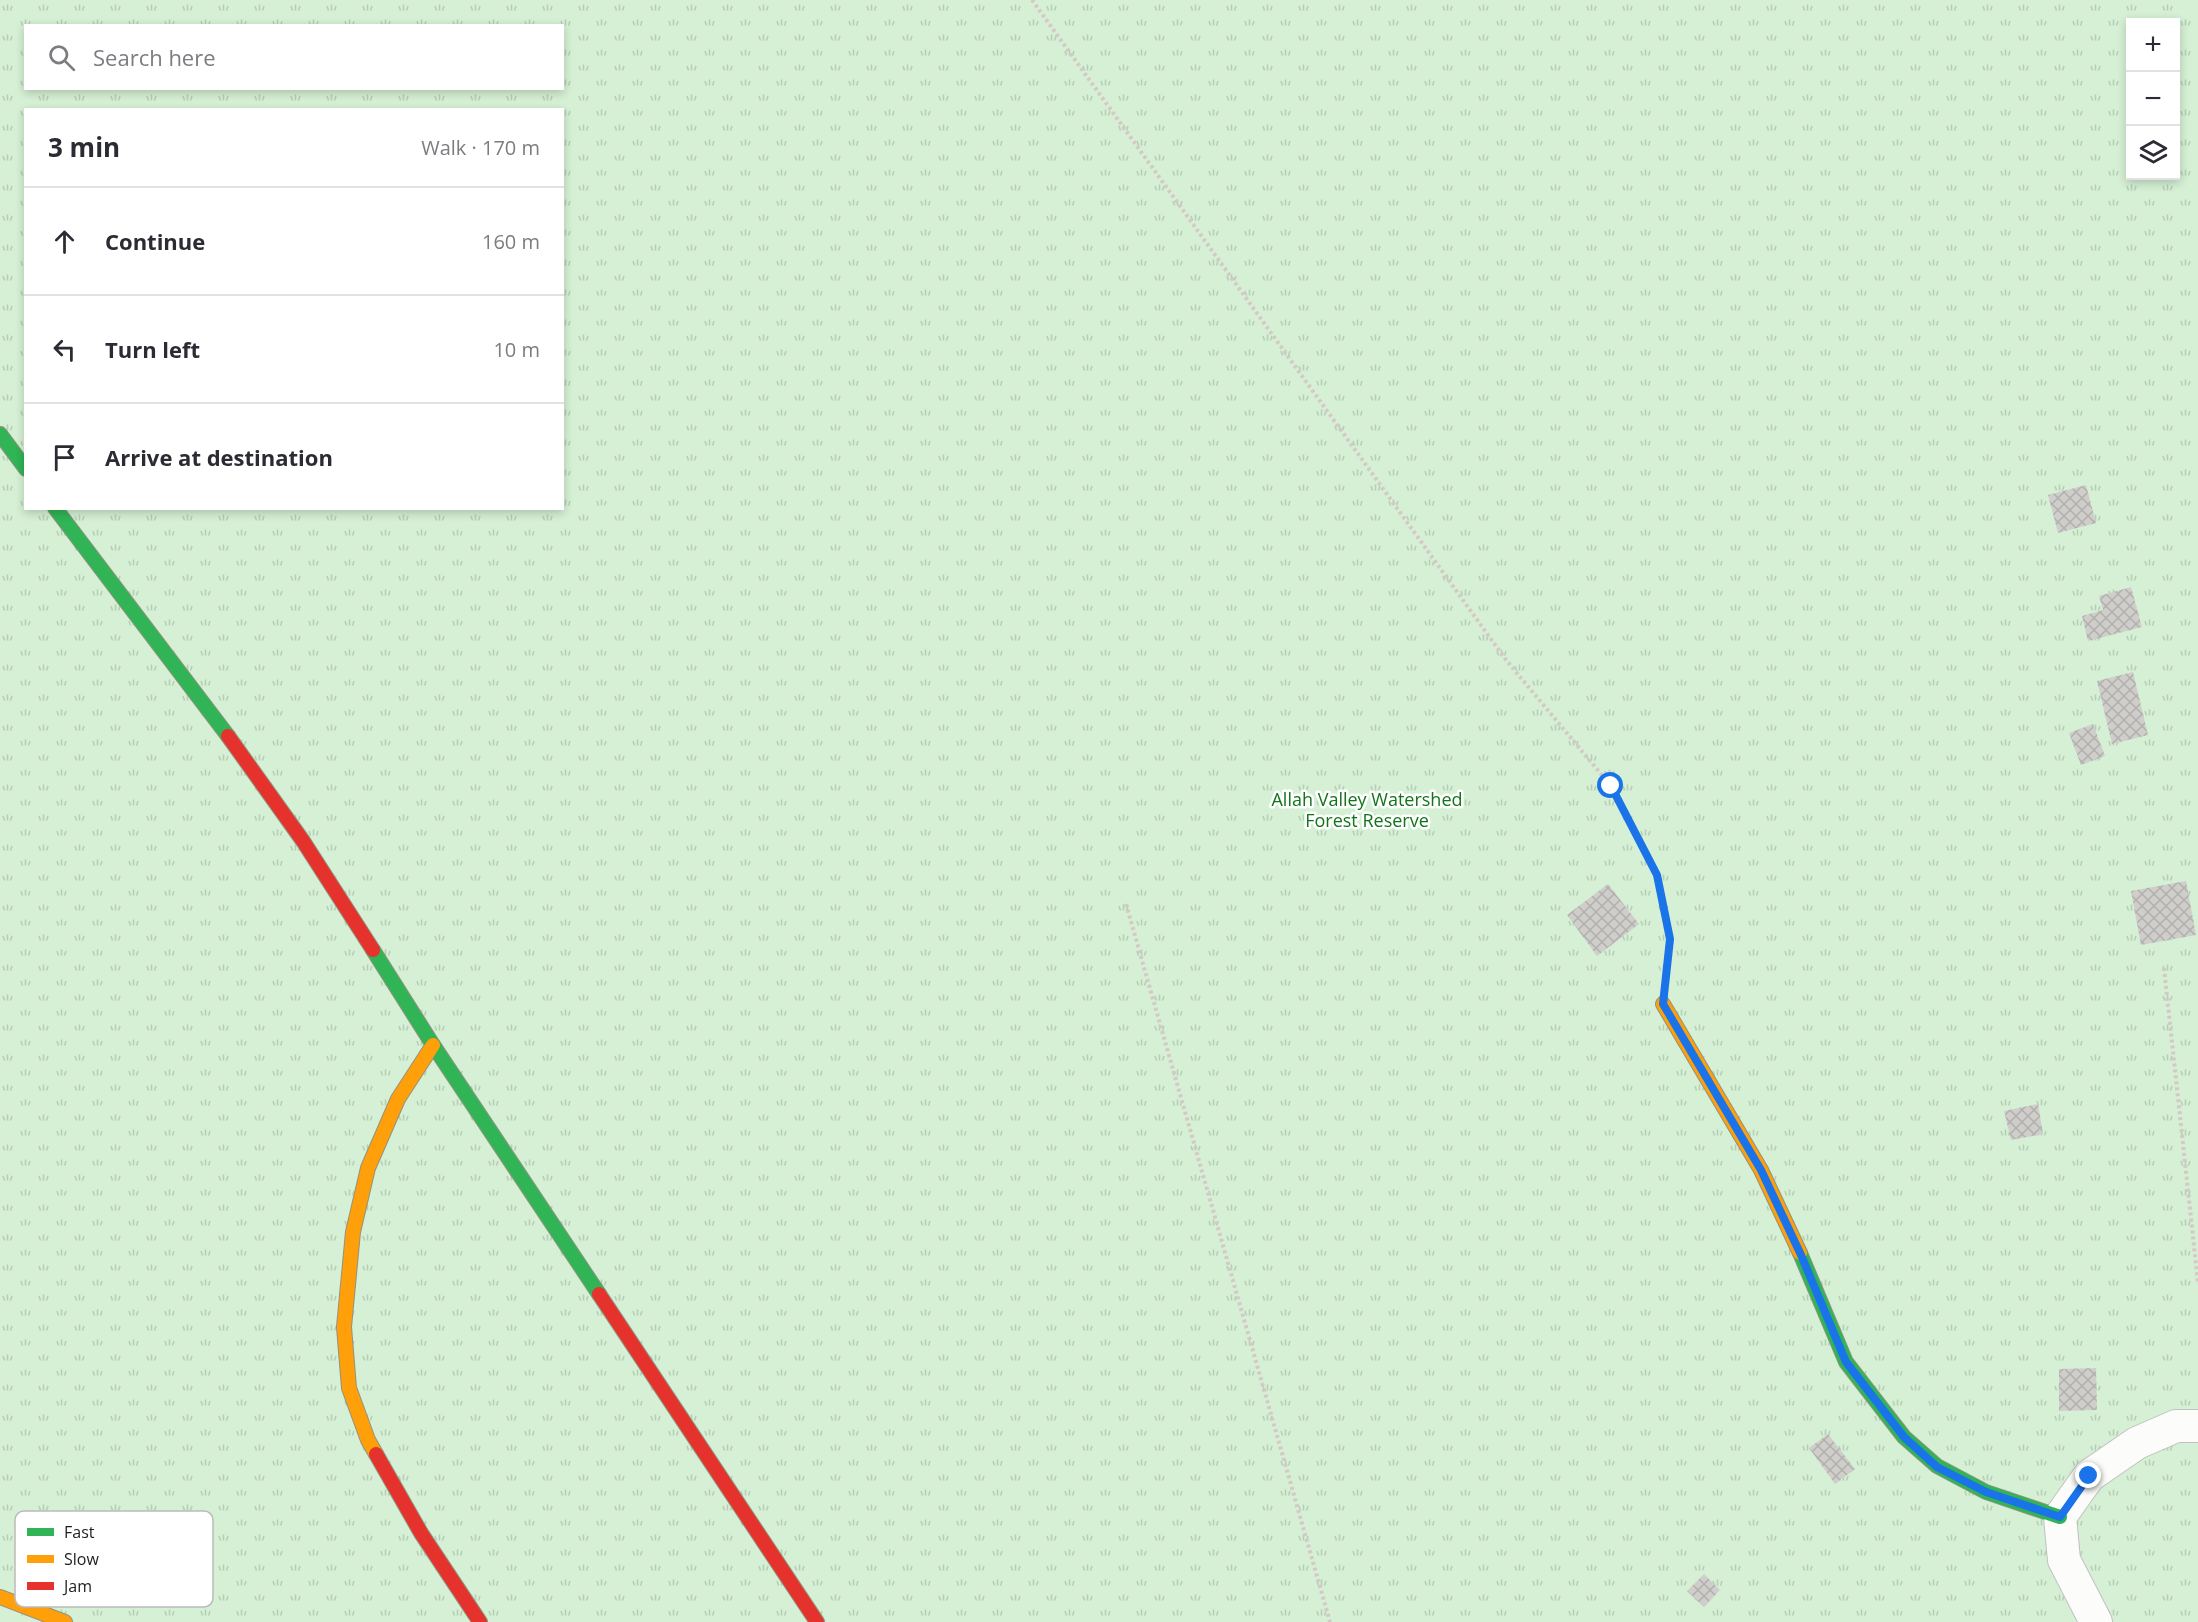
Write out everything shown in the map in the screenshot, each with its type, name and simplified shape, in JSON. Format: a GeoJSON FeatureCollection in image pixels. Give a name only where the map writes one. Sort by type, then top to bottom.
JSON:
{"type":"FeatureCollection","features":[{"type":"Feature","properties":{"kind":"street"},"geometry":{"type":"LineString","coordinates":[[0,434],[24,466]]}},
{"type":"Feature","properties":{"kind":"street"},"geometry":{"type":"LineString","coordinates":[[57,510],[202,700],[303,841],[433,1045],[817,1622]]}},
{"type":"Feature","properties":{"kind":"street"},"geometry":{"type":"LineString","coordinates":[[1663,1004],[1761,1170],[1801,1255],[1846,1362],[1904,1437],[1937,1467],[1986,1492],[2060,1517]]}},
{"type":"Feature","properties":{"kind":"street"},"geometry":{"type":"LineString","coordinates":[[433,1045],[398,1099],[368,1168],[353,1232],[344,1327],[349,1388],[368,1440],[421,1533],[480,1622]]}},
{"type":"Feature","properties":{"kind":"street"},"geometry":{"type":"LineString","coordinates":[[2096,1622],[2064,1560],[2060,1517],[2089,1476],[2137,1443],[2176,1426],[2198,1426]]}},
{"type":"Feature","properties":{"kind":"street"},"geometry":{"type":"LineString","coordinates":[[0,1597],[15,1603]]}},
{"type":"Feature","properties":{"kind":"street"},"geometry":{"type":"LineString","coordinates":[[26,1607],[64,1622]]}},
{"type":"Feature","properties":{"kind":"path"},"geometry":{"type":"LineString","coordinates":[[1032,0],[1506,660],[1611,786],[1657,875],[1670,939],[1663,1004]]}},
{"type":"Feature","properties":{"kind":"path"},"geometry":{"type":"LineString","coordinates":[[1126,904],[1330,1622]]}},
{"type":"Feature","properties":{"kind":"path"},"geometry":{"type":"LineString","coordinates":[[2164,968],[2198,1283]]}},
{"type":"Feature","properties":{"kind":"green space","name":"Allah Valley Watershed Forest Reserve"},"geometry":{"type":"Polygon","coordinates":[[[0,0],[2198,0],[2198,1622],[0,1622],[0,0]]]}},
{"type":"Feature","properties":{"kind":"building"},"geometry":{"type":"Polygon","coordinates":[[[2086,485],[2096,523],[2058,533],[2048,495],[2086,485]]]}},
{"type":"Feature","properties":{"kind":"building"},"geometry":{"type":"Polygon","coordinates":[[[2131,587],[2142,627],[2088,641],[2082,616],[2103,610],[2099,596],[2131,587]]]}},
{"type":"Feature","properties":{"kind":"building"},"geometry":{"type":"Polygon","coordinates":[[[2133,672],[2148,735],[2112,744],[2097,681],[2133,672]]]}},
{"type":"Feature","properties":{"kind":"building"},"geometry":{"type":"Polygon","coordinates":[[[2093,724],[2105,756],[2081,765],[2069,733],[2093,724]]]}},
{"type":"Feature","properties":{"kind":"building"},"geometry":{"type":"Polygon","coordinates":[[[2186,881],[2196,935],[2141,945],[2131,891],[2186,881]]]}},
{"type":"Feature","properties":{"kind":"building"},"geometry":{"type":"Polygon","coordinates":[[[1608,884],[1639,924],[1597,956],[1567,915],[1608,884]]]}},
{"type":"Feature","properties":{"kind":"building"},"geometry":{"type":"Polygon","coordinates":[[[2038,1104],[2043,1134],[2011,1140],[2004,1111],[2038,1104]]]}},
{"type":"Feature","properties":{"kind":"building"},"geometry":{"type":"Polygon","coordinates":[[[2096,1368],[2097,1410],[2059,1411],[2059,1369],[2096,1368]]]}},
{"type":"Feature","properties":{"kind":"building"},"geometry":{"type":"Polygon","coordinates":[[[1828,1434],[1855,1469],[1835,1484],[1809,1448],[1828,1434]]]}},
{"type":"Feature","properties":{"kind":"building"},"geometry":{"type":"Polygon","coordinates":[[[1704,1574],[1720,1590],[1704,1607],[1687,1591],[1704,1574]]]}},
{"type":"Feature","properties":{"kind":"traffic: fast"},"geometry":{"type":"LineString","coordinates":[[0,434],[24,466]]}},
{"type":"Feature","properties":{"kind":"traffic: fast"},"geometry":{"type":"LineString","coordinates":[[57,510],[228,736]]}},
{"type":"Feature","properties":{"kind":"traffic: fast"},"geometry":{"type":"LineString","coordinates":[[373,950],[433,1045],[599,1294]]}},
{"type":"Feature","properties":{"kind":"traffic: fast"},"geometry":{"type":"LineString","coordinates":[[1800,1253],[1846,1362],[1904,1437],[1937,1466],[1986,1492],[2060,1517]]}},
{"type":"Feature","properties":{"kind":"traffic: slow"},"geometry":{"type":"LineString","coordinates":[[1663,1004],[1761,1170],[1800,1253]]}},
{"type":"Feature","properties":{"kind":"traffic: slow"},"geometry":{"type":"LineString","coordinates":[[376,1454],[368,1440],[349,1388],[344,1327],[353,1232],[368,1168],[398,1099],[433,1045]]}},
{"type":"Feature","properties":{"kind":"traffic: slow"},"geometry":{"type":"LineString","coordinates":[[0,1597],[15,1603]]}},
{"type":"Feature","properties":{"kind":"traffic: slow"},"geometry":{"type":"LineString","coordinates":[[26,1607],[65,1622]]}},
{"type":"Feature","properties":{"kind":"traffic: jam"},"geometry":{"type":"LineString","coordinates":[[228,736],[303,841],[373,950]]}},
{"type":"Feature","properties":{"kind":"traffic: jam"},"geometry":{"type":"LineString","coordinates":[[599,1294],[817,1622]]}},
{"type":"Feature","properties":{"kind":"traffic: jam"},"geometry":{"type":"LineString","coordinates":[[376,1454],[421,1533],[480,1622]]}},
{"type":"Feature","properties":{"kind":"route"},"geometry":{"type":"LineString","coordinates":[[1611,786],[1657,875],[1670,939],[1663,1004],[1761,1170],[1801,1255],[1846,1362],[1904,1437],[1937,1467],[1986,1492],[2060,1517],[2089,1476]]}}]}
